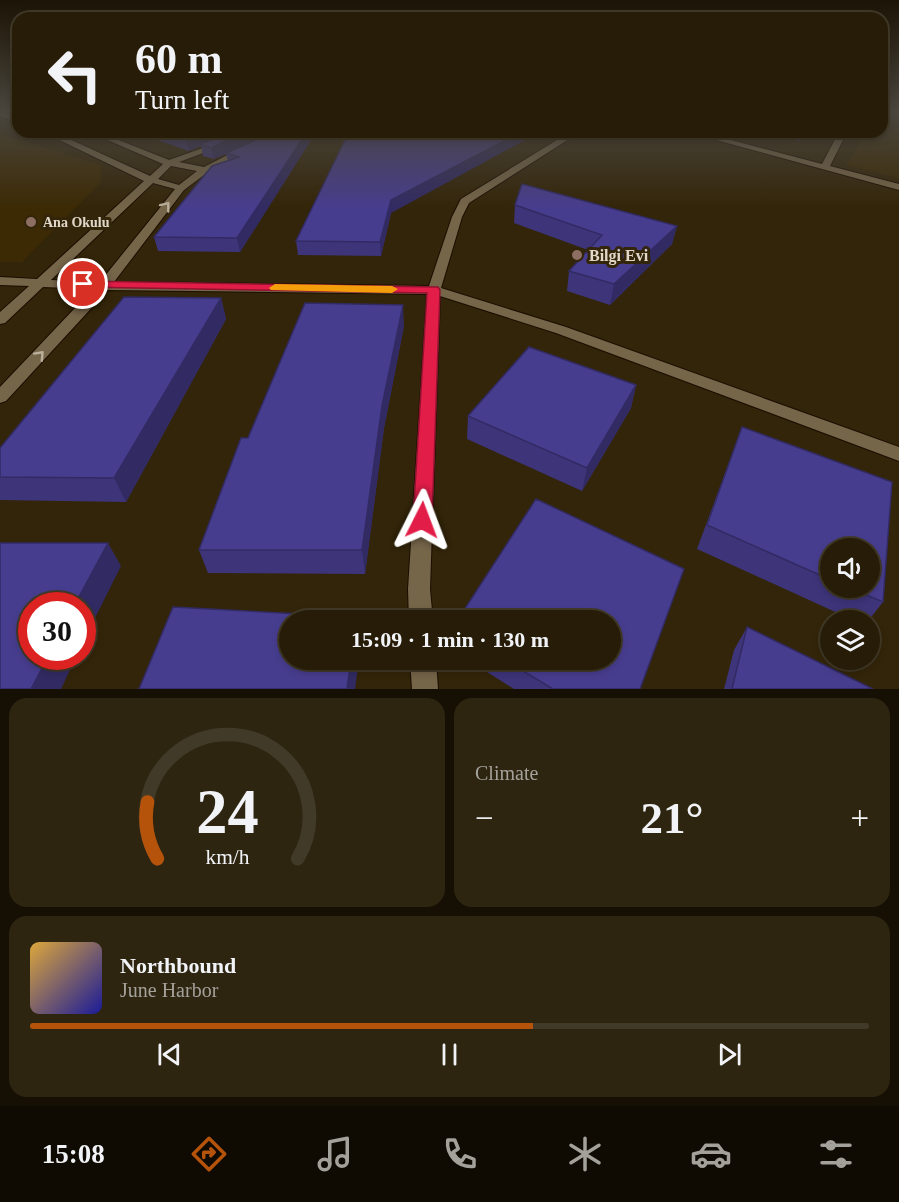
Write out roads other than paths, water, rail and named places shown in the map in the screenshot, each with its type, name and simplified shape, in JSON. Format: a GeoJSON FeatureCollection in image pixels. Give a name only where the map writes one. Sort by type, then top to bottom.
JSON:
{"type":"FeatureCollection","features":[{"type":"Feature","properties":{"kind":"street"},"geometry":{"type":"LineString","coordinates":[[73,144],[151,180],[181,188]]}},
{"type":"Feature","properties":{"kind":"street"},"geometry":{"type":"LineString","coordinates":[[124,144],[169,163],[205,170]]}},
{"type":"Feature","properties":{"kind":"street"},"geometry":{"type":"LineString","coordinates":[[0,320],[169,163],[222,144]]}},
{"type":"Feature","properties":{"kind":"street"},"geometry":{"type":"LineString","coordinates":[[420,610],[419,589],[434,290],[457,217],[465,201],[556,144]]}},
{"type":"Feature","properties":{"kind":"street"},"geometry":{"type":"LineString","coordinates":[[738,144],[899,187]]}},
{"type":"Feature","properties":{"kind":"street"},"geometry":{"type":"LineString","coordinates":[[825,167],[837,144]]}},
{"type":"Feature","properties":{"kind":"street"},"geometry":{"type":"LineString","coordinates":[[0,397],[104,286],[181,188],[205,170],[249,147]]}},
{"type":"Feature","properties":{"kind":"street"},"geometry":{"type":"LineString","coordinates":[[0,280],[104,286],[434,290],[561,330],[899,454]]}},
{"type":"Feature","properties":{"kind":"street"},"geometry":{"type":"LineString","coordinates":[[424,670],[425,689]]}},
{"type":"Feature","properties":{"kind":"place","name":"Ana Okulu"},"geometry":{"type":"Point","coordinates":[31,222]}},
{"type":"Feature","properties":{"kind":"place","name":"Bilgi Evi"},"geometry":{"type":"Point","coordinates":[577,255]}}]}
